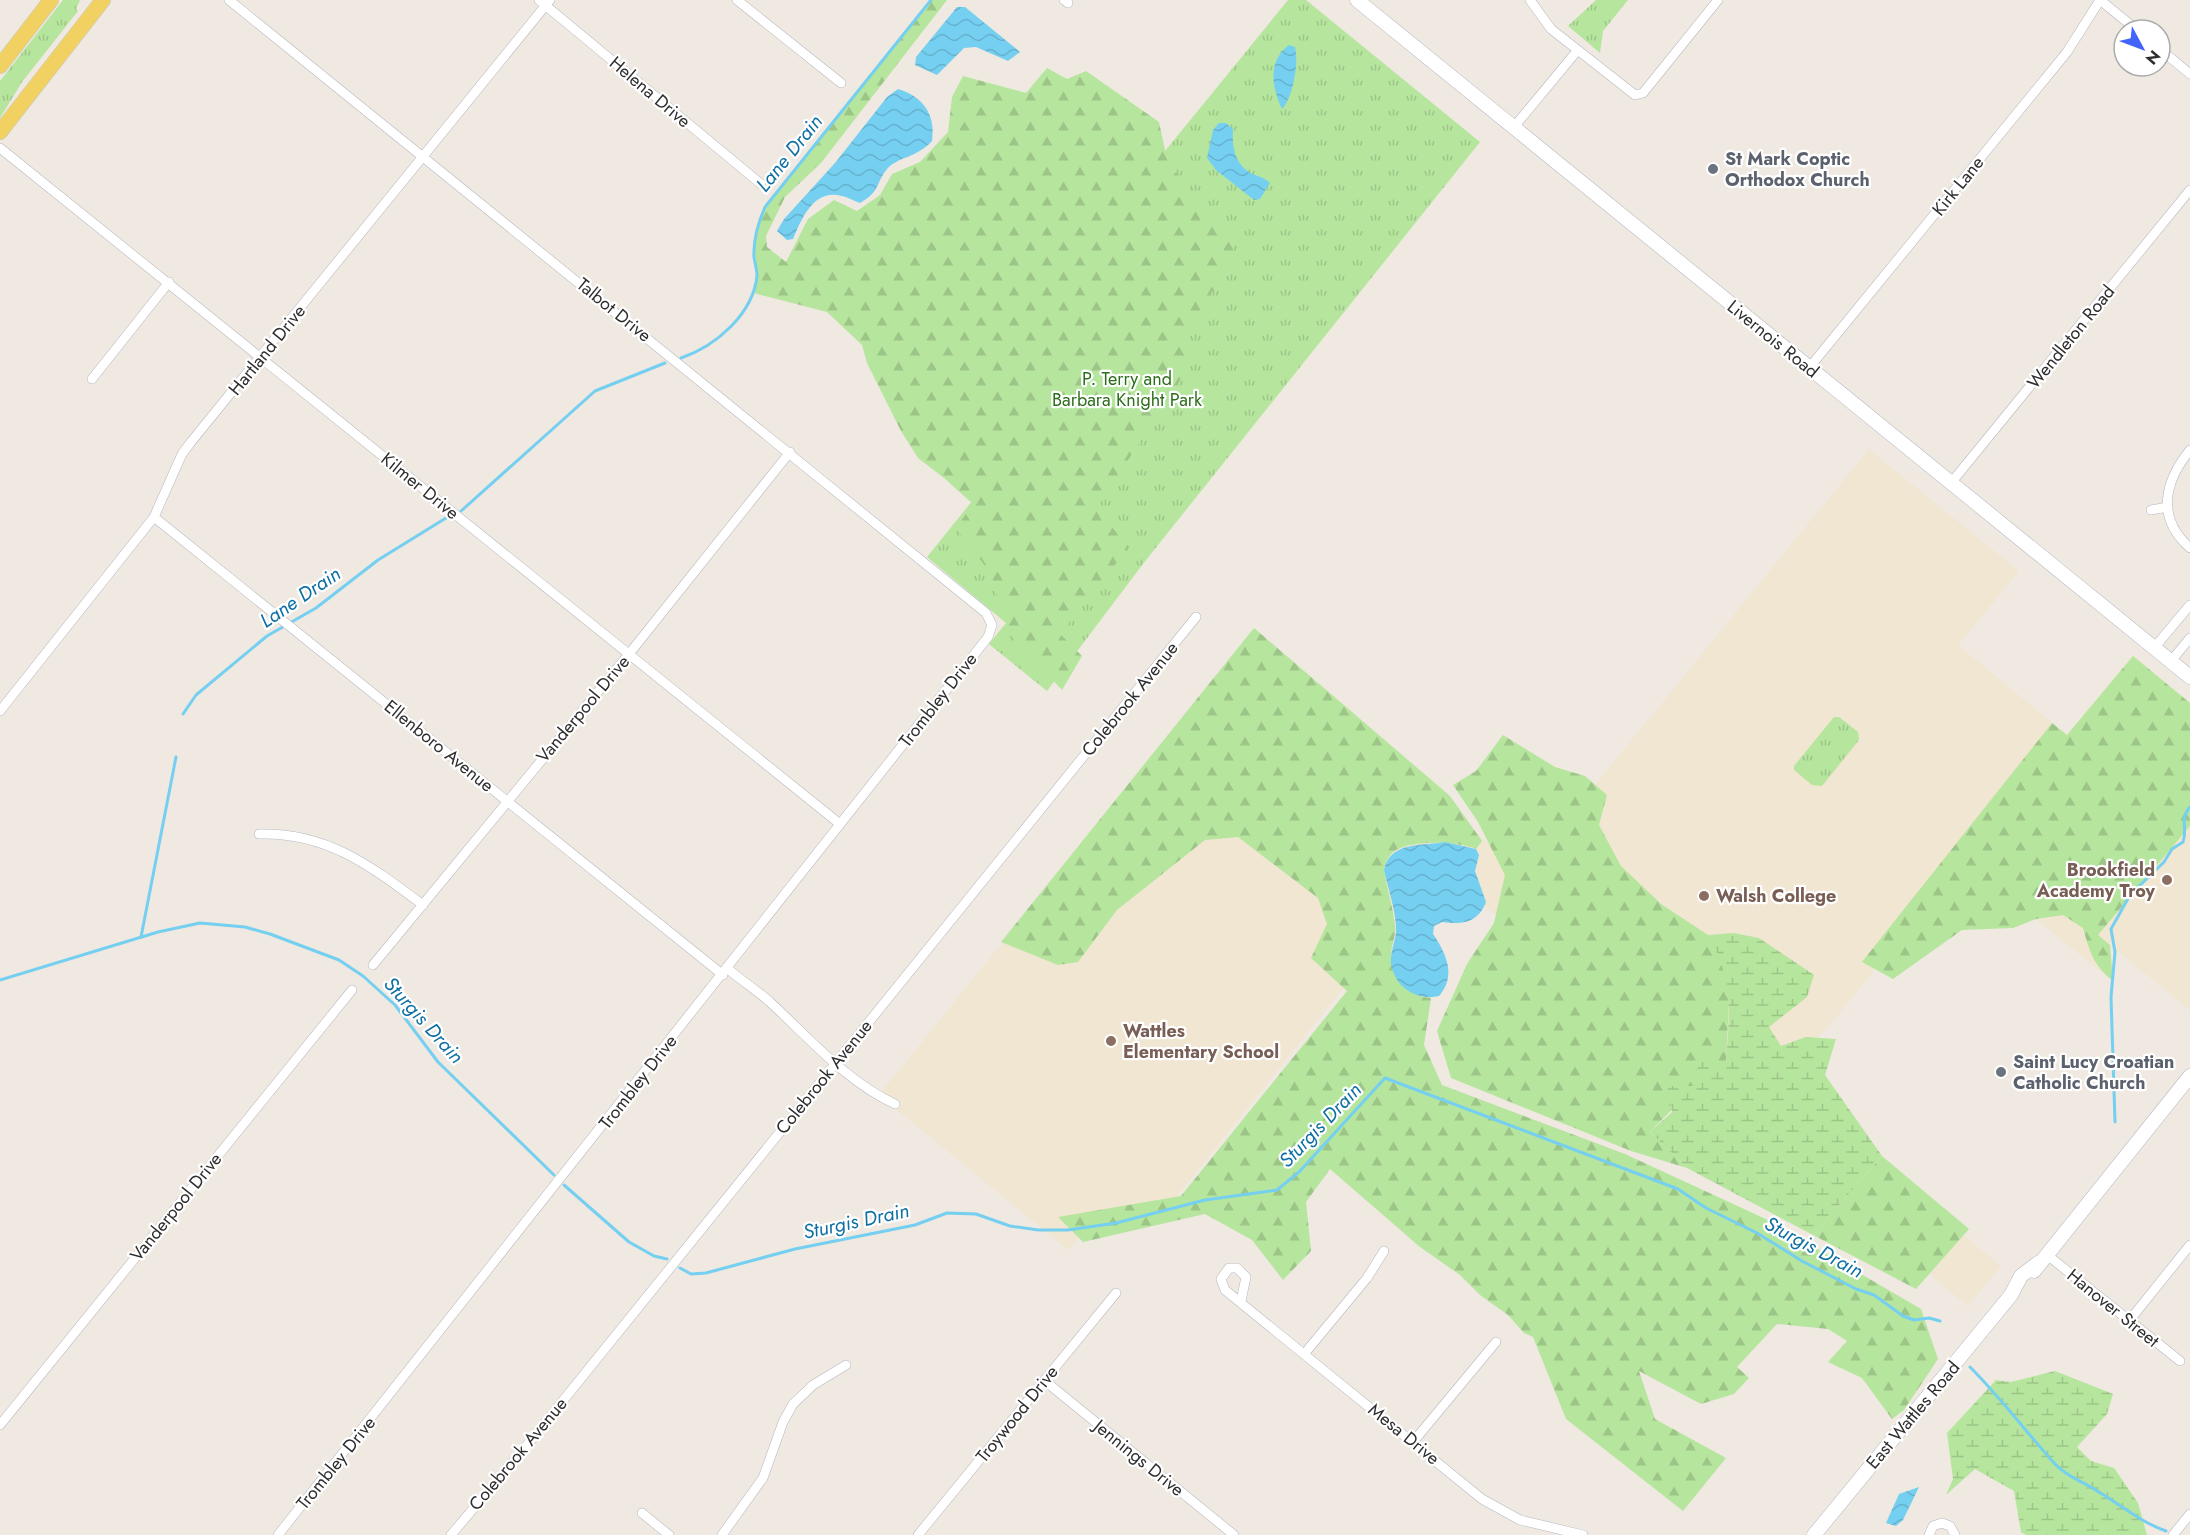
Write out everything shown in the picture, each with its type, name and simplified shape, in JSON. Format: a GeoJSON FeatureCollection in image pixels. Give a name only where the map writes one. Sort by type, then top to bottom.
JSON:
{"type":"FeatureCollection","features":[{"type":"Feature","properties":{"kind":"main road"},"geometry":{"type":"LineString","coordinates":[[0,66],[51,0]]}},
{"type":"Feature","properties":{"kind":"main road"},"geometry":{"type":"LineString","coordinates":[[90,17],[91,0]]}},
{"type":"Feature","properties":{"kind":"main road"},"geometry":{"type":"LineString","coordinates":[[0,132],[104,0]]}},
{"type":"Feature","properties":{"kind":"main road","name":"Livernois Road"},"geometry":{"type":"LineString","coordinates":[[1357,0],[2190,677]]}},
{"type":"Feature","properties":{"kind":"main road"},"geometry":{"type":"LineString","coordinates":[[2042,1259],[2190,1076]]}},
{"type":"Feature","properties":{"kind":"main road","name":"East Wattles Road"},"geometry":{"type":"LineString","coordinates":[[1814,1535],[2011,1295],[2021,1276],[2042,1259]]}},
{"type":"Feature","properties":{"kind":"street","name":"Talbot Drive"},"geometry":{"type":"LineString","coordinates":[[229,0],[790,452],[986,613],[992,625]]}},
{"type":"Feature","properties":{"kind":"street"},"geometry":{"type":"LineString","coordinates":[[737,0],[841,83]]}},
{"type":"Feature","properties":{"kind":"street"},"geometry":{"type":"LineString","coordinates":[[1530,0],[1543,22],[1624,89],[1635,95],[1639,95],[1718,0]]}},
{"type":"Feature","properties":{"kind":"street"},"geometry":{"type":"LineString","coordinates":[[2100,0],[2122,18]]}},
{"type":"Feature","properties":{"kind":"street","name":"Kirk Lane"},"geometry":{"type":"LineString","coordinates":[[1809,368],[2067,52],[2100,0]]}},
{"type":"Feature","properties":{"kind":"street","name":"Hartland Drive"},"geometry":{"type":"LineString","coordinates":[[0,711],[154,517],[182,454],[424,156],[545,2]]}},
{"type":"Feature","properties":{"kind":"street","name":"Helena Drive"},"geometry":{"type":"LineString","coordinates":[[545,2],[761,184]]}},
{"type":"Feature","properties":{"kind":"street"},"geometry":{"type":"LineString","coordinates":[[1514,127],[1577,51]]}},
{"type":"Feature","properties":{"kind":"street"},"geometry":{"type":"LineString","coordinates":[[2172,59],[2190,74]]}},
{"type":"Feature","properties":{"kind":"street","name":"Kilmer Drive"},"geometry":{"type":"LineString","coordinates":[[0,148],[840,824]]}},
{"type":"Feature","properties":{"kind":"street","name":"Wendleton Road"},"geometry":{"type":"LineString","coordinates":[[1951,483],[2190,190]]}},
{"type":"Feature","properties":{"kind":"street"},"geometry":{"type":"LineString","coordinates":[[92,379],[169,282]]}},
{"type":"Feature","properties":{"kind":"street"},"geometry":{"type":"LineString","coordinates":[[2190,450],[2172,475],[2168,507],[2177,535],[2190,548]]}},
{"type":"Feature","properties":{"kind":"street","name":"Vanderpool Drive"},"geometry":{"type":"LineString","coordinates":[[373,965],[629,654],[790,452]]}},
{"type":"Feature","properties":{"kind":"street"},"geometry":{"type":"LineString","coordinates":[[2151,510],[2168,507]]}},
{"type":"Feature","properties":{"kind":"street","name":"Ellenboro Avenue"},"geometry":{"type":"LineString","coordinates":[[154,517],[507,801],[725,972],[770,1002],[835,1063],[876,1095],[895,1104]]}},
{"type":"Feature","properties":{"kind":"street"},"geometry":{"type":"LineString","coordinates":[[2154,648],[2190,605]]}},
{"type":"Feature","properties":{"kind":"street","name":"Colebrook Avenue"},"geometry":{"type":"LineString","coordinates":[[451,1535],[539,1430],[1196,617]]}},
{"type":"Feature","properties":{"kind":"street","name":"Trombley Drive"},"geometry":{"type":"LineString","coordinates":[[278,1535],[988,637],[992,625]]}},
{"type":"Feature","properties":{"kind":"street"},"geometry":{"type":"LineString","coordinates":[[2171,661],[2190,638]]}},
{"type":"Feature","properties":{"kind":"street"},"geometry":{"type":"LineString","coordinates":[[259,834],[280,833],[306,837],[340,849],[423,905]]}},
{"type":"Feature","properties":{"kind":"street","name":"Vanderpool Drive"},"geometry":{"type":"LineString","coordinates":[[0,1425],[352,990]]}},
{"type":"Feature","properties":{"kind":"street"},"geometry":{"type":"LineString","coordinates":[[2129,1321],[2190,1245]]}},
{"type":"Feature","properties":{"kind":"street"},"geometry":{"type":"LineString","coordinates":[[1305,1353],[1367,1278],[1384,1251]]}},
{"type":"Feature","properties":{"kind":"street","name":"Hanover Street"},"geometry":{"type":"LineString","coordinates":[[2042,1259],[2129,1321],[2180,1361]]}},
{"type":"Feature","properties":{"kind":"street","name":"Troywood Drive"},"geometry":{"type":"LineString","coordinates":[[918,1535],[1116,1293]]}},
{"type":"Feature","properties":{"kind":"street","name":"Mesa Drive"},"geometry":{"type":"LineString","coordinates":[[1241,1301],[1498,1510],[1532,1524],[1583,1535]]}},
{"type":"Feature","properties":{"kind":"street"},"geometry":{"type":"LineString","coordinates":[[1413,1442],[1496,1342]]}},
{"type":"Feature","properties":{"kind":"street"},"geometry":{"type":"LineString","coordinates":[[722,1535],[763,1478],[783,1422],[793,1404],[813,1385],[846,1365]]}},
{"type":"Feature","properties":{"kind":"street","name":"Jennings Drive"},"geometry":{"type":"LineString","coordinates":[[1045,1381],[1234,1535]]}},
{"type":"Feature","properties":{"kind":"street"},"geometry":{"type":"LineString","coordinates":[[642,1513],[669,1535]]}},
{"type":"Feature","properties":{"kind":"street"},"geometry":{"type":"LineString","coordinates":[[2173,1535],[2190,1514]]}},
{"type":"Feature","properties":{"kind":"street"},"geometry":{"type":"LineString","coordinates":[[1929,1535],[1933,1526],[1942,1523],[1950,1526],[1955,1535]]}},
{"type":"Feature","properties":{"kind":"shaded area","name":"Walsh College"},"geometry":{"type":"Polygon","coordinates":[[[1870,448],[1872,452],[2019,571],[1958,645],[2067,735],[2133,655],[2190,703],[2190,1010],[2110,945],[2111,980],[1964,861],[1781,1084],[2001,1266],[1968,1306],[1439,868],[1166,1210],[1087,1228],[1068,1250],[879,1095],[1245,643],[1524,872],[1870,448]]]}},
{"type":"Feature","properties":{"kind":"green space"},"geometry":{"type":"Polygon","coordinates":[[[63,0],[80,0],[76,9],[78,11],[22,82],[0,118],[0,81],[63,0]]]}},
{"type":"Feature","properties":{"kind":"green space"},"geometry":{"type":"Polygon","coordinates":[[[931,0],[947,0],[821,163],[785,197],[766,236],[767,247],[786,262],[808,219],[834,200],[857,211],[880,195],[892,174],[920,162],[948,132],[952,97],[963,76],[1026,93],[1047,68],[1067,79],[1086,71],[1159,122],[1168,164],[1235,237],[1232,260],[1182,340],[1192,362],[1096,509],[1129,547],[1060,634],[1082,656],[1062,690],[1012,637],[989,571],[956,528],[973,504],[918,458],[901,431],[867,363],[862,345],[827,312],[753,293],[756,275],[756,235],[765,207],[931,0]]]}},
{"type":"Feature","properties":{"kind":"green space","name":"P. Terry and Barbara Knight Park"},"geometry":{"type":"Polygon","coordinates":[[[1288,0],[1306,0],[1480,142],[1146,560],[1047,691],[989,644],[1006,623],[927,557],[985,485],[955,409],[1288,0]]]}},
{"type":"Feature","properties":{"kind":"green space"},"geometry":{"type":"Polygon","coordinates":[[[1596,0],[1628,0],[1603,31],[1600,53],[1568,26],[1596,0]]]}},
{"type":"Feature","properties":{"kind":"green space"},"geometry":{"type":"Polygon","coordinates":[[[1254,628],[1450,796],[1482,841],[1476,849],[1458,844],[1413,844],[1391,854],[1384,870],[1395,926],[1391,954],[1394,970],[1402,984],[1408,989],[1415,994],[1431,998],[1424,1045],[1442,1085],[1625,1154],[1770,1221],[1921,1309],[1938,1359],[1904,1410],[1892,1419],[1862,1378],[1828,1362],[1847,1341],[1828,1329],[1777,1324],[1737,1367],[1749,1378],[1734,1394],[1701,1404],[1639,1371],[1655,1419],[1726,1458],[1683,1511],[1566,1419],[1533,1337],[1524,1333],[1508,1315],[1480,1295],[1460,1275],[1420,1247],[1330,1169],[1306,1202],[1311,1251],[1283,1280],[1252,1240],[1205,1214],[1083,1242],[1058,1217],[1181,1196],[1347,991],[1311,958],[1327,924],[1318,898],[1238,837],[1205,840],[1117,910],[1078,962],[1058,965],[1001,942],[1254,628]]]}},
{"type":"Feature","properties":{"kind":"green space"},"geometry":{"type":"Polygon","coordinates":[[[2133,656],[2190,703],[2190,826],[2098,935],[2110,945],[2113,981],[2093,958],[2083,928],[2063,915],[2036,919],[2013,928],[1962,930],[1893,979],[1862,962],[2052,723],[2067,735],[2133,656]]]}},
{"type":"Feature","properties":{"kind":"green space"},"geometry":{"type":"Polygon","coordinates":[[[1834,717],[1839,717],[1858,732],[1859,740],[1822,786],[1812,785],[1794,770],[1794,766],[1834,717]]]}},
{"type":"Feature","properties":{"kind":"green space"},"geometry":{"type":"Polygon","coordinates":[[[1503,735],[1555,767],[1585,776],[1607,795],[1599,825],[1621,866],[1661,904],[1708,935],[1722,960],[1729,996],[1726,1065],[1695,1086],[1650,1132],[1687,1168],[1631,1151],[1451,1078],[1437,1031],[1467,964],[1494,923],[1505,875],[1478,822],[1453,785],[1476,771],[1503,735]]]}},
{"type":"Feature","properties":{"kind":"green space"},"geometry":{"type":"Polygon","coordinates":[[[1734,933],[1759,938],[1814,975],[1807,997],[1769,1027],[1781,1046],[1806,1037],[1836,1039],[1825,1075],[1882,1156],[1813,1235],[1687,1168],[1650,1132],[1672,1112],[1667,1086],[1695,1086],[1699,1059],[1726,1065],[1729,1013],[1726,983],[1717,952],[1708,935],[1734,933]]]}},
{"type":"Feature","properties":{"kind":"green space"},"geometry":{"type":"Polygon","coordinates":[[[1882,1156],[1969,1229],[1916,1289],[1813,1235],[1882,1156]]]}},
{"type":"Feature","properties":{"kind":"green space"},"geometry":{"type":"Polygon","coordinates":[[[2055,1371],[2113,1394],[2107,1414],[2077,1447],[2091,1461],[2114,1468],[2138,1503],[2147,1535],[2026,1535],[2021,1532],[2014,1491],[1975,1469],[1946,1495],[1953,1479],[1947,1433],[1996,1380],[2011,1382],[2055,1371]]]}},
{"type":"Feature","properties":{"kind":"water"},"geometry":{"type":"Polygon","coordinates":[[[957,7],[965,7],[1020,52],[1008,61],[976,47],[964,48],[937,75],[915,65],[916,57],[957,7]]]}},
{"type":"Feature","properties":{"kind":"water"},"geometry":{"type":"Polygon","coordinates":[[[1289,45],[1295,47],[1296,70],[1289,97],[1282,109],[1273,75],[1277,59],[1289,45]]]}},
{"type":"Feature","properties":{"kind":"water"},"geometry":{"type":"Polygon","coordinates":[[[898,89],[914,96],[926,108],[932,123],[932,141],[920,151],[891,165],[883,174],[875,191],[860,203],[844,197],[824,196],[810,207],[793,239],[787,240],[777,231],[784,219],[835,163],[887,97],[898,89]]]}},
{"type":"Feature","properties":{"kind":"water"},"geometry":{"type":"Polygon","coordinates":[[[1219,123],[1226,123],[1233,129],[1237,158],[1244,168],[1270,183],[1260,199],[1254,200],[1216,170],[1207,158],[1213,130],[1219,123]]]}},
{"type":"Feature","properties":{"kind":"water"},"geometry":{"type":"Polygon","coordinates":[[[1445,842],[1476,849],[1479,855],[1475,871],[1486,902],[1479,914],[1468,921],[1463,923],[1442,922],[1434,926],[1433,934],[1448,965],[1447,981],[1439,996],[1424,997],[1404,987],[1392,968],[1391,958],[1396,922],[1384,870],[1387,861],[1400,849],[1445,842]]]}},
{"type":"Feature","properties":{"kind":"water"},"geometry":{"type":"Polygon","coordinates":[[[1919,1487],[1903,1520],[1896,1526],[1886,1523],[1899,1494],[1919,1487]]]}},
{"type":"Feature","properties":{"kind":"waterway","name":"Lane Drain"},"geometry":{"type":"LineString","coordinates":[[681,358],[694,353],[719,337],[740,315],[754,290],[757,276],[754,244],[765,207],[931,0]]}},
{"type":"Feature","properties":{"kind":"waterway","name":"Lane Drain"},"geometry":{"type":"LineString","coordinates":[[461,511],[595,391],[665,363]]}},
{"type":"Feature","properties":{"kind":"waterway","name":"Lane Drain"},"geometry":{"type":"LineString","coordinates":[[183,714],[196,695],[267,636],[316,608],[378,560],[446,518]]}},
{"type":"Feature","properties":{"kind":"waterway","name":"Lane Drain"},"geometry":{"type":"LineString","coordinates":[[141,937],[176,757]]}},
{"type":"Feature","properties":{"kind":"waterway"},"geometry":{"type":"LineString","coordinates":[[2115,1122],[2111,997],[2115,952],[2111,929],[2130,895],[2164,862],[2172,849],[2183,842],[2184,820],[2190,807]]}},
{"type":"Feature","properties":{"kind":"waterway","name":"Sturgis Drain"},"geometry":{"type":"LineString","coordinates":[[0,980],[158,932],[200,923],[245,927],[270,934],[339,960],[363,976],[395,1005],[438,1062],[554,1175]]}},
{"type":"Feature","properties":{"kind":"waterway","name":"Sturgis Drain"},"geometry":{"type":"LineString","coordinates":[[680,1268],[691,1274],[706,1273],[795,1249],[915,1225],[947,1213],[976,1214],[1010,1226],[1038,1230],[1068,1230],[1116,1223],[1205,1200],[1277,1190],[1299,1172],[1385,1078],[1678,1189],[1706,1208],[1757,1233],[1802,1261],[1856,1289],[1874,1295],[1903,1316],[1914,1320],[1929,1318],[1940,1321]]}},
{"type":"Feature","properties":{"kind":"waterway","name":"Sturgis Drain"},"geometry":{"type":"LineString","coordinates":[[564,1185],[629,1242],[654,1256],[667,1259]]}},
{"type":"Feature","properties":{"kind":"waterway","name":"Sturgis Drain"},"geometry":{"type":"LineString","coordinates":[[1970,1367],[2059,1468],[2138,1517],[2166,1531]]}},
{"type":"Feature","properties":{"kind":"place","name":"St Mark Coptic Orthodox Church"},"geometry":{"type":"Point","coordinates":[1713,169]}},
{"type":"Feature","properties":{"kind":"place","name":"Brookfield Academy Troy"},"geometry":{"type":"Point","coordinates":[2167,880]}},
{"type":"Feature","properties":{"kind":"place","name":"Walsh College"},"geometry":{"type":"Point","coordinates":[1704,896]}},
{"type":"Feature","properties":{"kind":"place","name":"Wattles Elementary School"},"geometry":{"type":"Point","coordinates":[1111,1041]}},
{"type":"Feature","properties":{"kind":"place","name":"Saint Lucy Croatian Catholic Church"},"geometry":{"type":"Point","coordinates":[2001,1072]}}]}
